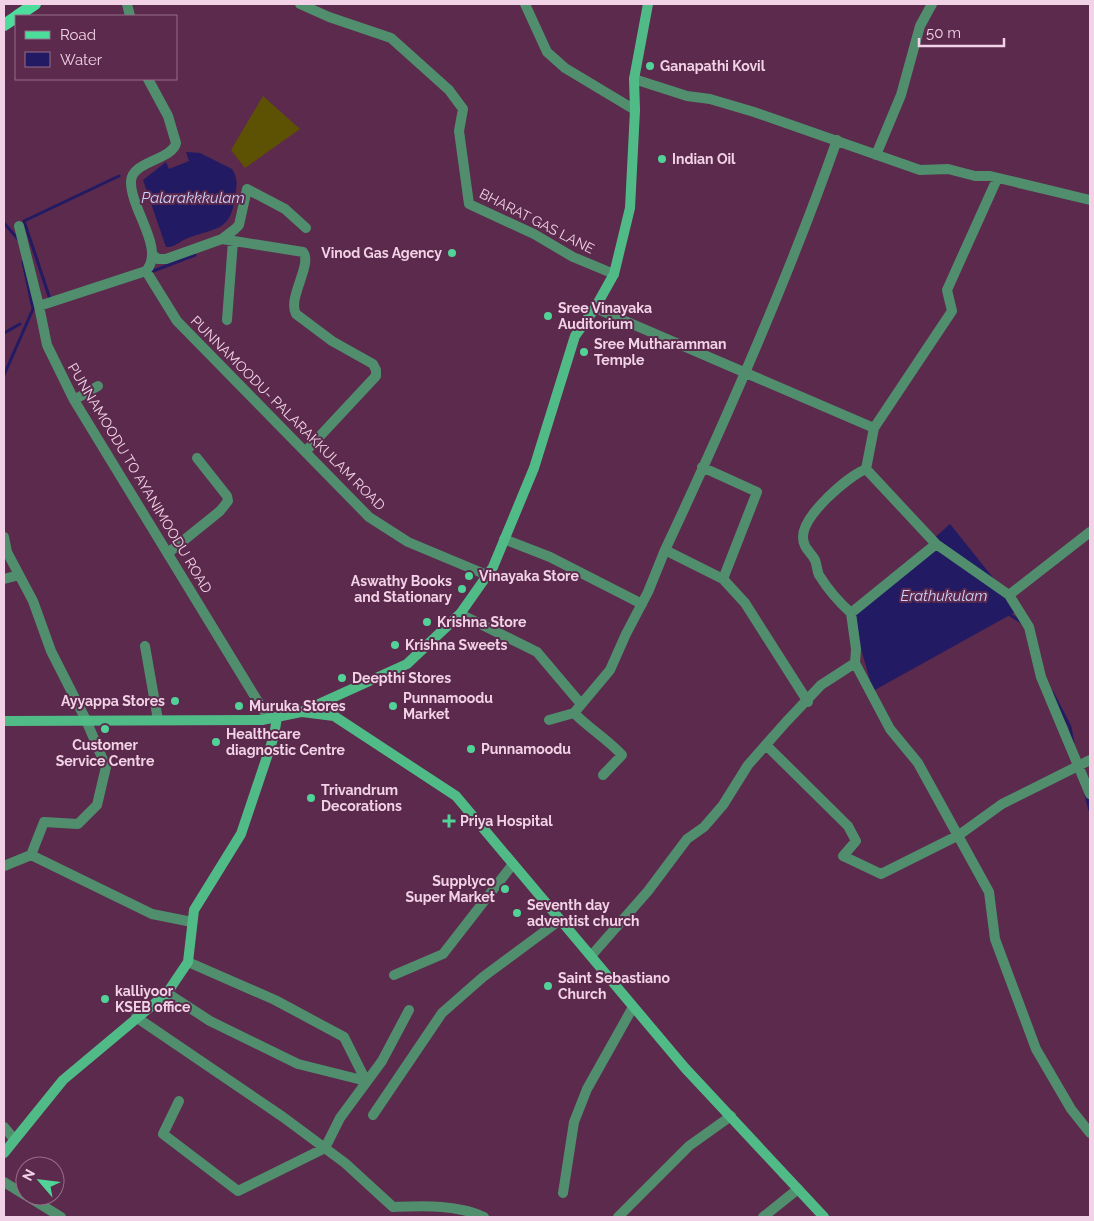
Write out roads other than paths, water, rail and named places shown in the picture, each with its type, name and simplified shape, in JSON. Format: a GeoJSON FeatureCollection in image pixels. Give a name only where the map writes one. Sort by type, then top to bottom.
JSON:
{"type":"FeatureCollection","features":[{"type":"Feature","properties":{"kind":"main road"},"geometry":{"type":"LineString","coordinates":[[18,15],[35,4]]}},
{"type":"Feature","properties":{"kind":"main road"},"geometry":{"type":"LineString","coordinates":[[4,721],[273,718],[301,712],[407,664],[460,614],[487,575],[534,468],[575,336],[595,308],[614,274],[630,208],[635,110],[634,79],[648,4]]}},
{"type":"Feature","properties":{"kind":"main road"},"geometry":{"type":"LineString","coordinates":[[4,25],[15,17]]}},
{"type":"Feature","properties":{"kind":"main road"},"geometry":{"type":"LineString","coordinates":[[301,712],[334,716],[456,796],[685,1068],[824,1217]]}},
{"type":"Feature","properties":{"kind":"main road"},"geometry":{"type":"LineString","coordinates":[[4,1153],[63,1080],[167,993],[188,962],[194,910],[240,834],[274,736],[273,718]]}},
{"type":"Feature","properties":{"kind":"street","name":"BHARAT GAS LANE"},"geometry":{"type":"LineString","coordinates":[[300,4],[329,17],[391,38],[449,90],[463,109],[459,131],[469,204],[534,234],[573,257],[614,274]]}},
{"type":"Feature","properties":{"kind":"street"},"geometry":{"type":"LineString","coordinates":[[526,4],[547,52],[565,68],[635,110]]}},
{"type":"Feature","properties":{"kind":"street"},"geometry":{"type":"LineString","coordinates":[[876,155],[901,95],[920,26],[932,4]]}},
{"type":"Feature","properties":{"kind":"street"},"geometry":{"type":"LineString","coordinates":[[634,79],[687,96],[710,98],[920,170],[948,169],[1090,200]]}},
{"type":"Feature","properties":{"kind":"street"},"geometry":{"type":"LineString","coordinates":[[39,306],[148,274],[154,256],[136,207],[131,182],[137,169],[158,158],[174,147],[176,143],[168,116],[149,80]]}},
{"type":"Feature","properties":{"kind":"street"},"geometry":{"type":"LineString","coordinates":[[549,720],[574,713],[610,670],[642,604],[744,372],[814,203],[837,140]]}},
{"type":"Feature","properties":{"kind":"street"},"geometry":{"type":"LineString","coordinates":[[866,469],[874,428],[952,311],[947,290],[997,179]]}},
{"type":"Feature","properties":{"kind":"street"},"geometry":{"type":"LineString","coordinates":[[154,256],[158,259],[166,259],[222,239],[239,224],[250,196],[285,209],[306,228]]}},
{"type":"Feature","properties":{"kind":"street","name":"PUNNAMOODU TO AYANIMOODU ROAD"},"geometry":{"type":"LineString","coordinates":[[19,226],[47,345],[74,400],[273,718]]}},
{"type":"Feature","properties":{"kind":"street"},"geometry":{"type":"LineString","coordinates":[[222,239],[305,254],[294,303],[296,314],[332,341],[373,364],[376,370],[376,376],[306,451]]}},
{"type":"Feature","properties":{"kind":"street"},"geometry":{"type":"LineString","coordinates":[[227,320],[233,241]]}},
{"type":"Feature","properties":{"kind":"street","name":"PUNNAMOODU- PALARAKKULAM ROAD"},"geometry":{"type":"LineString","coordinates":[[148,274],[177,321],[306,451],[369,518],[408,542],[487,575]]}},
{"type":"Feature","properties":{"kind":"street"},"geometry":{"type":"LineString","coordinates":[[595,308],[874,428]]}},
{"type":"Feature","properties":{"kind":"street"},"geometry":{"type":"LineString","coordinates":[[74,400],[98,386]]}},
{"type":"Feature","properties":{"kind":"street"},"geometry":{"type":"LineString","coordinates":[[168,553],[220,511],[228,501],[197,458]]}},
{"type":"Feature","properties":{"kind":"street"},"geometry":{"type":"LineString","coordinates":[[702,467],[757,492],[723,579]]}},
{"type":"Feature","properties":{"kind":"street"},"geometry":{"type":"LineString","coordinates":[[866,469],[936,544],[1009,595],[1028,627],[1041,676],[1090,794]]}},
{"type":"Feature","properties":{"kind":"street"},"geometry":{"type":"LineString","coordinates":[[866,469],[854,474],[821,503],[802,535],[803,546],[815,560],[819,575],[842,604],[852,613],[856,649],[855,663],[890,729],[918,763],[959,834],[989,892],[995,938],[1036,1049],[1071,1110],[1090,1133]]}},
{"type":"Feature","properties":{"kind":"street"},"geometry":{"type":"LineString","coordinates":[[1009,595],[1090,532]]}},
{"type":"Feature","properties":{"kind":"street"},"geometry":{"type":"LineString","coordinates":[[4,536],[7,552],[33,601],[51,651],[86,720],[106,767],[97,805],[78,824],[44,822],[32,855]]}},
{"type":"Feature","properties":{"kind":"street"},"geometry":{"type":"LineString","coordinates":[[504,540],[550,557],[642,604]]}},
{"type":"Feature","properties":{"kind":"street"},"geometry":{"type":"LineString","coordinates":[[852,613],[936,544]]}},
{"type":"Feature","properties":{"kind":"street"},"geometry":{"type":"LineString","coordinates":[[665,550],[723,579],[756,618],[808,702]]}},
{"type":"Feature","properties":{"kind":"street"},"geometry":{"type":"LineString","coordinates":[[4,578],[19,575]]}},
{"type":"Feature","properties":{"kind":"street"},"geometry":{"type":"LineString","coordinates":[[460,614],[537,652],[581,704]]}},
{"type":"Feature","properties":{"kind":"street"},"geometry":{"type":"LineString","coordinates":[[146,646],[158,720]]}},
{"type":"Feature","properties":{"kind":"street"},"geometry":{"type":"LineString","coordinates":[[591,956],[648,890],[687,839],[704,827],[723,805],[748,765],[786,722],[808,702],[821,686],[855,663]]}},
{"type":"Feature","properties":{"kind":"street"},"geometry":{"type":"LineString","coordinates":[[574,713],[592,731],[606,738],[622,755],[603,775]]}},
{"type":"Feature","properties":{"kind":"street"},"geometry":{"type":"LineString","coordinates":[[766,746],[848,826],[856,841],[843,856],[881,874],[959,834],[1002,804],[1090,760]]}},
{"type":"Feature","properties":{"kind":"street"},"geometry":{"type":"LineString","coordinates":[[4,866],[32,855],[152,914],[192,922]]}},
{"type":"Feature","properties":{"kind":"street"},"geometry":{"type":"LineString","coordinates":[[394,975],[443,954],[513,864]]}},
{"type":"Feature","properties":{"kind":"street"},"geometry":{"type":"LineString","coordinates":[[373,1115],[442,1013],[483,977],[560,920]]}},
{"type":"Feature","properties":{"kind":"street"},"geometry":{"type":"LineString","coordinates":[[188,962],[275,1000],[344,1037],[366,1082]]}},
{"type":"Feature","properties":{"kind":"street"},"geometry":{"type":"LineString","coordinates":[[167,993],[210,1021],[298,1064],[366,1082]]}},
{"type":"Feature","properties":{"kind":"street"},"geometry":{"type":"LineString","coordinates":[[563,1193],[574,1122],[587,1089],[633,1007]]}},
{"type":"Feature","properties":{"kind":"street"},"geometry":{"type":"LineString","coordinates":[[179,1101],[163,1134],[238,1192],[325,1148],[340,1118],[382,1061],[409,1010]]}},
{"type":"Feature","properties":{"kind":"street"},"geometry":{"type":"LineString","coordinates":[[136,1017],[346,1163],[393,1207],[428,1206],[472,1212],[484,1217]]}},
{"type":"Feature","properties":{"kind":"street"},"geometry":{"type":"LineString","coordinates":[[618,1217],[689,1146],[731,1116]]}},
{"type":"Feature","properties":{"kind":"street"},"geometry":{"type":"LineString","coordinates":[[4,1127],[14,1139]]}},
{"type":"Feature","properties":{"kind":"street"},"geometry":{"type":"LineString","coordinates":[[4,1182],[15,1189]]}},
{"type":"Feature","properties":{"kind":"street"},"geometry":{"type":"LineString","coordinates":[[763,1217],[798,1189]]}},
{"type":"Feature","properties":{"kind":"street"},"geometry":{"type":"LineString","coordinates":[[43,1206],[61,1217]]}},
{"type":"Feature","properties":{"kind":"water","name":"Palarakkkulam"},"geometry":{"type":"Polygon","coordinates":[[[186,152],[200,153],[232,169],[236,182],[233,207],[230,216],[221,226],[166,247],[143,180],[166,162],[169,169],[189,161],[186,152]]]}},
{"type":"Feature","properties":{"kind":"water","name":"Erathukulam"},"geometry":{"type":"Polygon","coordinates":[[[950,524],[1019,610],[873,691],[851,613],[950,524]]]}},
{"type":"Feature","properties":{"kind":"waterway"},"geometry":{"type":"LineString","coordinates":[[50,299],[24,221],[119,176]]}},
{"type":"Feature","properties":{"kind":"waterway"},"geometry":{"type":"LineString","coordinates":[[4,223],[18,239]]}},
{"type":"Feature","properties":{"kind":"waterway"},"geometry":{"type":"LineString","coordinates":[[148,273],[195,255]]}},
{"type":"Feature","properties":{"kind":"waterway"},"geometry":{"type":"LineString","coordinates":[[4,375],[33,309],[23,262]]}},
{"type":"Feature","properties":{"kind":"waterway"},"geometry":{"type":"LineString","coordinates":[[4,333],[20,324]]}},
{"type":"Feature","properties":{"kind":"waterway"},"geometry":{"type":"LineString","coordinates":[[1007,613],[1023,623]]}},
{"type":"Feature","properties":{"kind":"waterway"},"geometry":{"type":"LineString","coordinates":[[1052,692],[1070,727],[1073,743]]}},
{"type":"Feature","properties":{"kind":"waterway"},"geometry":{"type":"LineString","coordinates":[[1086,795],[1090,810]]}},
{"type":"Feature","properties":{"kind":"place","name":"Ganapathi Kovil"},"geometry":{"type":"Point","coordinates":[650,66]}},
{"type":"Feature","properties":{"kind":"place","name":"Indian Oil"},"geometry":{"type":"Point","coordinates":[662,159]}},
{"type":"Feature","properties":{"kind":"place","name":"Vinod Gas Agency"},"geometry":{"type":"Point","coordinates":[452,253]}},
{"type":"Feature","properties":{"kind":"place","name":"Sree Vinayaka Auditorium"},"geometry":{"type":"Point","coordinates":[548,316]}},
{"type":"Feature","properties":{"kind":"place","name":"Sree Mutharamman Temple"},"geometry":{"type":"Point","coordinates":[584,352]}},
{"type":"Feature","properties":{"kind":"place","name":"Vinayaka Store"},"geometry":{"type":"Point","coordinates":[469,576]}},
{"type":"Feature","properties":{"kind":"place","name":"Aswathy Books and Stationary"},"geometry":{"type":"Point","coordinates":[462,589]}},
{"type":"Feature","properties":{"kind":"place","name":"Krishna Store"},"geometry":{"type":"Point","coordinates":[427,622]}},
{"type":"Feature","properties":{"kind":"place","name":"Krishna Sweets"},"geometry":{"type":"Point","coordinates":[395,645]}},
{"type":"Feature","properties":{"kind":"place","name":"Deepthi Stores"},"geometry":{"type":"Point","coordinates":[342,678]}},
{"type":"Feature","properties":{"kind":"place","name":"Ayyappa Stores"},"geometry":{"type":"Point","coordinates":[175,701]}},
{"type":"Feature","properties":{"kind":"place","name":"Muruka Stores"},"geometry":{"type":"Point","coordinates":[239,706]}},
{"type":"Feature","properties":{"kind":"place","name":"Punnamoodu Market"},"geometry":{"type":"Point","coordinates":[393,706]}},
{"type":"Feature","properties":{"kind":"place","name":"Customer Service Centre"},"geometry":{"type":"Point","coordinates":[105,729]}},
{"type":"Feature","properties":{"kind":"place","name":"Healthcare diagnostic Centre"},"geometry":{"type":"Point","coordinates":[216,742]}},
{"type":"Feature","properties":{"kind":"place","name":"Punnamoodu"},"geometry":{"type":"Point","coordinates":[471,749]}},
{"type":"Feature","properties":{"kind":"place","name":"Trivandrum Decorations"},"geometry":{"type":"Point","coordinates":[311,798]}},
{"type":"Feature","properties":{"kind":"place","name":"Priya Hospital"},"geometry":{"type":"Point","coordinates":[449,821]}},
{"type":"Feature","properties":{"kind":"place","name":"Supplyco Super Market"},"geometry":{"type":"Point","coordinates":[505,889]}},
{"type":"Feature","properties":{"kind":"place","name":"Seventh day adventist church"},"geometry":{"type":"Point","coordinates":[517,913]}},
{"type":"Feature","properties":{"kind":"place","name":"Saint Sebastiano Church"},"geometry":{"type":"Point","coordinates":[548,986]}},
{"type":"Feature","properties":{"kind":"place","name":"kalliyoor KSEB office"},"geometry":{"type":"Point","coordinates":[105,999]}}]}
